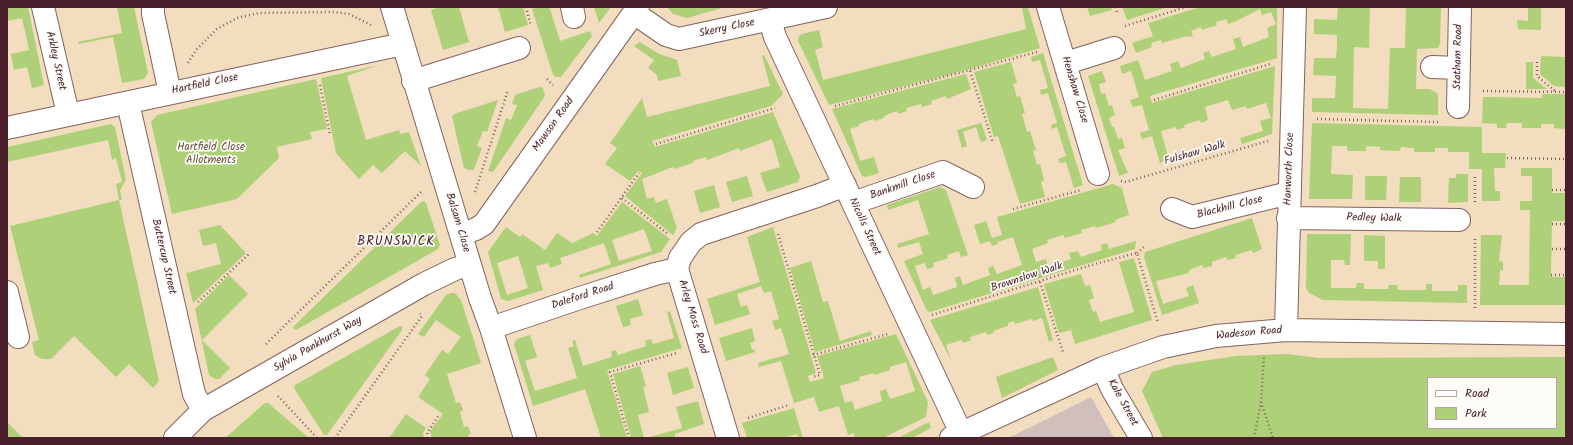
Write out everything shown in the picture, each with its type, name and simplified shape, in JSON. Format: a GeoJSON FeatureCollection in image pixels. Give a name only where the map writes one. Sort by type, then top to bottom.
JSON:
{"type":"FeatureCollection","features":[{"type":"Feature","properties":{"kind":"street","name":"Arkley Street"},"geometry":{"type":"LineString","coordinates":[[43,7],[68,114]]}},
{"type":"Feature","properties":{"kind":"street"},"geometry":{"type":"LineString","coordinates":[[153,7],[153,14],[170,93]]}},
{"type":"Feature","properties":{"kind":"street","name":"Balsam Close"},"geometry":{"type":"LineString","coordinates":[[392,7],[413,81],[525,438]]}},
{"type":"Feature","properties":{"kind":"street","name":"Skerry Close"},"geometry":{"type":"LineString","coordinates":[[636,10],[666,35],[680,39],[826,7]]}},
{"type":"Feature","properties":{"kind":"street","name":"Henshaw Close"},"geometry":{"type":"LineString","coordinates":[[1048,7],[1101,181]]}},
{"type":"Feature","properties":{"kind":"street","name":"Hanworth Close"},"geometry":{"type":"LineString","coordinates":[[1286,330],[1295,7]]}},
{"type":"Feature","properties":{"kind":"street","name":"Statham Road"},"geometry":{"type":"LineString","coordinates":[[1451,113],[1459,68],[1460,7]]}},
{"type":"Feature","properties":{"kind":"street","name":"Mawson Road"},"geometry":{"type":"LineString","coordinates":[[462,234],[476,229],[484,224],[636,10]]}},
{"type":"Feature","properties":{"kind":"street","name":"Nicolls Street"},"geometry":{"type":"LineString","coordinates":[[770,20],[775,36],[849,194],[956,436]]}},
{"type":"Feature","properties":{"kind":"street","name":"Hartfield Close"},"geometry":{"type":"LineString","coordinates":[[7,128],[403,44]]}},
{"type":"Feature","properties":{"kind":"street"},"geometry":{"type":"LineString","coordinates":[[413,81],[518,48]]}},
{"type":"Feature","properties":{"kind":"street"},"geometry":{"type":"LineString","coordinates":[[1066,63],[1114,48]]}},
{"type":"Feature","properties":{"kind":"street"},"geometry":{"type":"LineString","coordinates":[[1432,67],[1459,68]]}},
{"type":"Feature","properties":{"kind":"street","name":"Buttercup Street"},"geometry":{"type":"LineString","coordinates":[[128,103],[194,394],[203,410]]}},
{"type":"Feature","properties":{"kind":"street","name":"Bankmill Close"},"geometry":{"type":"LineString","coordinates":[[849,194],[943,172],[973,187]]}},
{"type":"Feature","properties":{"kind":"street","name":"Blackhill Close"},"geometry":{"type":"LineString","coordinates":[[1172,209],[1192,217],[1289,192]]}},
{"type":"Feature","properties":{"kind":"street","name":"Arley Moss Road"},"geometry":{"type":"LineString","coordinates":[[728,438],[677,269],[684,251],[691,242],[701,234],[817,196],[849,194]]}},
{"type":"Feature","properties":{"kind":"street","name":"Pedley Walk"},"geometry":{"type":"LineString","coordinates":[[1288,218],[1459,220]]}},
{"type":"Feature","properties":{"kind":"street","name":"Sylvia Pankhurst Way"},"geometry":{"type":"LineString","coordinates":[[175,438],[203,410],[424,284],[455,269],[470,264]]}},
{"type":"Feature","properties":{"kind":"street","name":"Daleford Road"},"geometry":{"type":"LineString","coordinates":[[491,328],[655,274],[677,269]]}},
{"type":"Feature","properties":{"kind":"street"},"geometry":{"type":"LineString","coordinates":[[7,292],[18,337]]}},
{"type":"Feature","properties":{"kind":"street","name":"Wadeson Road"},"geometry":{"type":"LineString","coordinates":[[956,436],[1103,368],[1163,347],[1216,336],[1286,330],[1566,334]]}},
{"type":"Feature","properties":{"kind":"street","name":"Kale Street"},"geometry":{"type":"LineString","coordinates":[[1103,368],[1112,389],[1141,438]]}},
{"type":"Feature","properties":{"kind":"path"},"geometry":{"type":"LineString","coordinates":[[526,7],[532,27]]}},
{"type":"Feature","properties":{"kind":"path"},"geometry":{"type":"LineString","coordinates":[[1116,7],[1117,12]]}},
{"type":"Feature","properties":{"kind":"path"},"geometry":{"type":"LineString","coordinates":[[1123,27],[1186,7]]}},
{"type":"Feature","properties":{"kind":"path"},"geometry":{"type":"LineString","coordinates":[[186,66],[197,49],[217,29],[237,18],[259,13],[334,12],[349,14],[375,27]]}},
{"type":"Feature","properties":{"kind":"path"},"geometry":{"type":"LineString","coordinates":[[833,107],[1045,50]]}},
{"type":"Feature","properties":{"kind":"path"},"geometry":{"type":"LineString","coordinates":[[1154,100],[1276,62]]}},
{"type":"Feature","properties":{"kind":"path"},"geometry":{"type":"LineString","coordinates":[[1537,62],[1537,76],[1555,92]]}},
{"type":"Feature","properties":{"kind":"path"},"geometry":{"type":"LineString","coordinates":[[970,71],[993,143]]}},
{"type":"Feature","properties":{"kind":"path"},"geometry":{"type":"LineString","coordinates":[[320,83],[330,134]]}},
{"type":"Feature","properties":{"kind":"path"},"geometry":{"type":"LineString","coordinates":[[473,198],[508,90]]}},
{"type":"Feature","properties":{"kind":"path"},"geometry":{"type":"LineString","coordinates":[[1481,92],[1566,92]]}},
{"type":"Feature","properties":{"kind":"path"},"geometry":{"type":"LineString","coordinates":[[656,144],[775,108]]}},
{"type":"Feature","properties":{"kind":"path"},"geometry":{"type":"LineString","coordinates":[[1291,120],[1309,118],[1439,122],[1451,113]]}},
{"type":"Feature","properties":{"kind":"path","name":"Fulshaw Walk"},"geometry":{"type":"LineString","coordinates":[[1013,209],[1101,181],[1126,182],[1270,140]]}},
{"type":"Feature","properties":{"kind":"path"},"geometry":{"type":"LineString","coordinates":[[1507,158],[1566,159]]}},
{"type":"Feature","properties":{"kind":"path"},"geometry":{"type":"LineString","coordinates":[[597,232],[639,173]]}},
{"type":"Feature","properties":{"kind":"path"},"geometry":{"type":"LineString","coordinates":[[1475,174],[1475,205]]}},
{"type":"Feature","properties":{"kind":"path"},"geometry":{"type":"LineString","coordinates":[[260,350],[424,189],[445,182]]}},
{"type":"Feature","properties":{"kind":"path"},"geometry":{"type":"LineString","coordinates":[[1552,190],[1566,190]]}},
{"type":"Feature","properties":{"kind":"path"},"geometry":{"type":"LineString","coordinates":[[622,198],[669,235]]}},
{"type":"Feature","properties":{"kind":"path"},"geometry":{"type":"LineString","coordinates":[[1552,224],[1566,224]]}},
{"type":"Feature","properties":{"kind":"path"},"geometry":{"type":"LineString","coordinates":[[777,231],[813,356],[820,375],[812,377]]}},
{"type":"Feature","properties":{"kind":"path"},"geometry":{"type":"LineString","coordinates":[[1475,235],[1475,311]]}},
{"type":"Feature","properties":{"kind":"path","name":"Brownslow Walk"},"geometry":{"type":"LineString","coordinates":[[929,316],[1091,265],[1137,253],[1144,247]]}},
{"type":"Feature","properties":{"kind":"path"},"geometry":{"type":"LineString","coordinates":[[1552,249],[1566,249]]}},
{"type":"Feature","properties":{"kind":"path"},"geometry":{"type":"LineString","coordinates":[[195,305],[250,253]]}},
{"type":"Feature","properties":{"kind":"path"},"geometry":{"type":"LineString","coordinates":[[1137,253],[1158,324]]}},
{"type":"Feature","properties":{"kind":"path"},"geometry":{"type":"LineString","coordinates":[[1552,275],[1566,275]]}},
{"type":"Feature","properties":{"kind":"path"},"geometry":{"type":"LineString","coordinates":[[1040,282],[1062,352]]}},
{"type":"Feature","properties":{"kind":"path"},"geometry":{"type":"LineString","coordinates":[[335,438],[422,316],[419,311]]}},
{"type":"Feature","properties":{"kind":"path"},"geometry":{"type":"LineString","coordinates":[[1254,438],[1261,402],[1263,331]]}},
{"type":"Feature","properties":{"kind":"path"},"geometry":{"type":"LineString","coordinates":[[813,356],[892,333]]}},
{"type":"Feature","properties":{"kind":"path"},"geometry":{"type":"LineString","coordinates":[[629,438],[610,372],[679,352]]}},
{"type":"Feature","properties":{"kind":"path"},"geometry":{"type":"LineString","coordinates":[[277,395],[317,438]]}},
{"type":"Feature","properties":{"kind":"path"},"geometry":{"type":"LineString","coordinates":[[1261,402],[1273,438]]}},
{"type":"Feature","properties":{"kind":"path"},"geometry":{"type":"LineString","coordinates":[[745,419],[789,405]]}},
{"type":"Feature","properties":{"kind":"path"},"geometry":{"type":"LineString","coordinates":[[428,438],[427,433],[439,415]]}},
{"type":"Feature","properties":{"kind":"shaded area"},"geometry":{"type":"Polygon","coordinates":[[[1091,397],[1114,438],[1008,438],[1037,424],[1091,397]]]}},
{"type":"Feature","properties":{"kind":"green space"},"geometry":{"type":"Polygon","coordinates":[[[7,7],[28,7],[44,85],[32,88],[27,67],[14,70],[11,54],[29,50],[22,18],[7,21],[7,7]]]}},
{"type":"Feature","properties":{"kind":"green space"},"geometry":{"type":"Polygon","coordinates":[[[117,7],[134,7],[148,73],[144,79],[122,83],[113,37],[79,44],[78,42],[122,33],[117,7]]]}},
{"type":"Feature","properties":{"kind":"green space"},"geometry":{"type":"Polygon","coordinates":[[[440,7],[459,7],[469,42],[443,50],[431,10],[440,7]]]}},
{"type":"Feature","properties":{"kind":"green space"},"geometry":{"type":"Polygon","coordinates":[[[498,7],[523,7],[528,25],[505,32],[498,7]]]}},
{"type":"Feature","properties":{"kind":"green space"},"geometry":{"type":"Polygon","coordinates":[[[537,7],[547,7],[550,9],[560,41],[590,31],[592,36],[561,77],[556,77],[553,75],[532,9],[537,7]]]}},
{"type":"Feature","properties":{"kind":"green space"},"geometry":{"type":"Polygon","coordinates":[[[594,7],[611,7],[599,23],[594,7]]]}},
{"type":"Feature","properties":{"kind":"green space"},"geometry":{"type":"Polygon","coordinates":[[[667,7],[722,8],[687,18],[673,14],[667,7]]]}},
{"type":"Feature","properties":{"kind":"green space"},"geometry":{"type":"Polygon","coordinates":[[[1022,7],[1028,7],[1040,48],[952,74],[829,105],[798,41],[799,36],[802,34],[819,30],[823,47],[815,50],[823,80],[1026,29],[1022,7]]]}},
{"type":"Feature","properties":{"kind":"green space"},"geometry":{"type":"Polygon","coordinates":[[[1087,7],[1111,7],[1112,10],[1090,16],[1087,7]]]}},
{"type":"Feature","properties":{"kind":"green space"},"geometry":{"type":"Polygon","coordinates":[[[1122,7],[1168,7],[1127,20],[1122,7]]]}},
{"type":"Feature","properties":{"kind":"green space"},"geometry":{"type":"Polygon","coordinates":[[[1200,7],[1277,7],[1277,58],[1150,96],[1152,103],[1275,66],[1272,134],[1242,144],[1240,138],[1263,131],[1260,121],[1271,118],[1266,103],[1247,109],[1246,106],[1232,110],[1228,100],[1205,107],[1208,120],[1201,123],[1200,120],[1184,125],[1185,127],[1177,130],[1176,127],[1161,131],[1169,160],[1160,163],[1152,136],[1142,139],[1140,133],[1149,130],[1142,105],[1133,107],[1130,100],[1139,97],[1131,71],[1122,74],[1120,66],[1138,60],[1145,80],[1172,71],[1170,64],[1178,61],[1181,68],[1205,59],[1203,53],[1209,51],[1212,57],[1236,49],[1233,39],[1240,37],[1243,47],[1269,37],[1267,28],[1276,24],[1271,12],[1262,15],[1260,9],[1228,24],[1226,19],[1216,22],[1217,25],[1202,30],[1201,27],[1191,31],[1193,36],[1187,36],[1162,43],[1161,40],[1151,43],[1152,47],[1136,53],[1132,43],[1153,36],[1148,23],[1200,7]]]}},
{"type":"Feature","properties":{"kind":"green space"},"geometry":{"type":"Polygon","coordinates":[[[1338,7],[1370,7],[1369,48],[1354,47],[1353,108],[1388,109],[1390,48],[1405,48],[1406,7],[1441,7],[1440,43],[1438,48],[1417,49],[1416,89],[1430,89],[1438,94],[1438,115],[1312,112],[1312,98],[1335,98],[1336,76],[1313,75],[1314,58],[1336,58],[1337,47],[1337,35],[1314,34],[1314,19],[1337,20],[1338,7]]]}},
{"type":"Feature","properties":{"kind":"green space"},"geometry":{"type":"Polygon","coordinates":[[[1528,7],[1541,7],[1541,30],[1518,29],[1517,20],[1528,21],[1528,7]]]}},
{"type":"Feature","properties":{"kind":"green space"},"geometry":{"type":"Polygon","coordinates":[[[640,42],[659,54],[677,60],[681,76],[658,81],[657,75],[648,68],[654,60],[634,46],[640,42]]]}},
{"type":"Feature","properties":{"kind":"green space"},"geometry":{"type":"Polygon","coordinates":[[[1043,53],[1083,185],[1074,188],[1066,162],[1060,163],[1058,159],[1066,156],[1057,127],[1052,129],[1051,125],[1057,123],[1048,93],[1041,95],[1040,90],[1048,88],[1040,60],[1032,62],[1031,57],[1043,53]]]}},
{"type":"Feature","properties":{"kind":"green space"},"geometry":{"type":"Polygon","coordinates":[[[764,55],[783,94],[771,106],[652,141],[655,147],[773,112],[800,176],[798,182],[767,192],[760,173],[780,167],[772,139],[740,151],[739,148],[707,160],[705,157],[693,161],[693,163],[674,169],[673,167],[642,179],[647,199],[654,197],[656,203],[667,199],[677,228],[673,235],[625,196],[642,173],[638,171],[630,181],[605,164],[617,148],[610,143],[642,98],[647,117],[770,86],[762,56],[764,55]]]}},
{"type":"Feature","properties":{"kind":"green space"},"geometry":{"type":"Polygon","coordinates":[[[1541,56],[1566,57],[1566,87],[1554,86],[1540,74],[1541,56]]]}},
{"type":"Feature","properties":{"kind":"green space"},"geometry":{"type":"Polygon","coordinates":[[[1011,62],[1017,83],[1013,84],[1017,97],[1020,96],[1025,113],[1022,114],[1027,132],[1030,131],[1036,150],[1033,151],[1037,165],[1040,164],[1044,180],[1041,182],[1045,197],[1020,204],[998,136],[994,137],[974,72],[1011,62]]]}},
{"type":"Feature","properties":{"kind":"green space"},"geometry":{"type":"Polygon","coordinates":[[[1526,62],[1533,62],[1533,78],[1547,89],[1526,89],[1526,62]]]}},
{"type":"Feature","properties":{"kind":"green space"},"geometry":{"type":"Polygon","coordinates":[[[379,65],[347,76],[366,140],[399,130],[400,134],[409,132],[421,166],[405,151],[382,173],[373,165],[359,179],[336,153],[321,78],[379,65]]]}},
{"type":"Feature","properties":{"kind":"green space"},"geometry":{"type":"Polygon","coordinates":[[[1102,71],[1106,82],[1099,84],[1101,94],[1105,93],[1109,106],[1112,105],[1115,115],[1109,118],[1118,139],[1122,138],[1125,148],[1118,150],[1128,173],[1119,176],[1088,76],[1102,71]]]}},
{"type":"Feature","properties":{"kind":"green space"},"geometry":{"type":"Polygon","coordinates":[[[966,74],[971,89],[947,99],[945,96],[931,101],[932,104],[922,107],[921,104],[906,108],[907,111],[898,114],[897,111],[884,116],[884,118],[874,121],[873,119],[850,129],[860,161],[874,157],[879,173],[866,177],[862,176],[832,109],[966,74]]]}},
{"type":"Feature","properties":{"kind":"green space","name":"Hartfield Close Allotments"},"geometry":{"type":"Polygon","coordinates":[[[316,79],[327,129],[310,132],[312,139],[277,147],[279,158],[237,199],[172,214],[151,122],[157,115],[316,79]]]}},
{"type":"Feature","properties":{"kind":"green space"},"geometry":{"type":"Polygon","coordinates":[[[539,87],[543,88],[545,96],[493,172],[488,171],[506,118],[511,120],[517,105],[512,104],[515,95],[539,87]]]}},
{"type":"Feature","properties":{"kind":"green space"},"geometry":{"type":"Polygon","coordinates":[[[1542,94],[1566,94],[1566,129],[1554,128],[1554,124],[1541,124],[1541,128],[1522,128],[1522,123],[1507,123],[1506,128],[1497,128],[1497,124],[1482,123],[1483,97],[1542,98],[1542,94]]]}},
{"type":"Feature","properties":{"kind":"green space"},"geometry":{"type":"Polygon","coordinates":[[[498,100],[487,132],[483,131],[477,146],[482,148],[475,167],[473,170],[464,168],[452,116],[498,100]]]}},
{"type":"Feature","properties":{"kind":"green space"},"geometry":{"type":"Polygon","coordinates":[[[981,123],[987,140],[981,142],[976,127],[963,132],[967,146],[962,148],[957,130],[981,123]]]}},
{"type":"Feature","properties":{"kind":"green space"},"geometry":{"type":"Polygon","coordinates":[[[1312,123],[1482,127],[1482,153],[1506,153],[1505,168],[1494,168],[1495,191],[1500,191],[1500,201],[1482,201],[1482,169],[1469,169],[1469,152],[1448,152],[1448,148],[1435,148],[1435,152],[1414,152],[1414,148],[1401,147],[1400,151],[1380,150],[1380,147],[1366,146],[1366,151],[1347,151],[1347,146],[1332,146],[1331,174],[1353,175],[1352,199],[1309,199],[1312,123]]]}},
{"type":"Feature","properties":{"kind":"green space"},"geometry":{"type":"Polygon","coordinates":[[[111,124],[115,127],[126,180],[120,190],[122,200],[119,200],[116,184],[122,182],[116,158],[112,160],[108,140],[7,162],[7,147],[111,124]]]}},
{"type":"Feature","properties":{"kind":"green space"},"geometry":{"type":"Polygon","coordinates":[[[1521,168],[1552,168],[1552,193],[1566,193],[1566,221],[1552,221],[1551,277],[1566,277],[1566,305],[1480,305],[1481,235],[1502,235],[1499,261],[1503,262],[1503,270],[1500,271],[1499,285],[1529,285],[1530,210],[1520,210],[1520,201],[1532,201],[1532,176],[1521,176],[1521,168]]]}},
{"type":"Feature","properties":{"kind":"green space"},"geometry":{"type":"Polygon","coordinates":[[[1456,174],[1468,174],[1468,202],[1448,203],[1449,178],[1456,178],[1456,174]]]}},
{"type":"Feature","properties":{"kind":"green space"},"geometry":{"type":"Polygon","coordinates":[[[747,176],[753,196],[732,202],[726,182],[747,176]]]}},
{"type":"Feature","properties":{"kind":"green space"},"geometry":{"type":"Polygon","coordinates":[[[1365,176],[1387,176],[1386,200],[1365,200],[1365,176]]]}},
{"type":"Feature","properties":{"kind":"green space"},"geometry":{"type":"Polygon","coordinates":[[[1400,177],[1421,177],[1421,202],[1399,202],[1400,177]]]}},
{"type":"Feature","properties":{"kind":"green space"},"geometry":{"type":"Polygon","coordinates":[[[1113,184],[1122,188],[1129,215],[1115,220],[1116,222],[1096,228],[1095,226],[1081,230],[1082,233],[1065,238],[1063,235],[1047,240],[1048,243],[1032,249],[1036,262],[1046,259],[1048,266],[1071,259],[1069,253],[1078,251],[1081,257],[1102,250],[1101,245],[1107,243],[1109,249],[1136,241],[1135,249],[930,312],[927,311],[904,261],[923,254],[919,242],[898,248],[897,244],[929,234],[918,200],[888,210],[887,205],[940,187],[946,190],[968,255],[961,257],[959,251],[947,255],[948,258],[933,263],[934,267],[927,269],[925,263],[915,266],[923,290],[930,287],[933,295],[957,287],[955,278],[960,276],[963,285],[990,275],[988,268],[993,266],[997,274],[1022,265],[1013,237],[997,242],[998,244],[992,246],[990,241],[980,244],[974,225],[986,221],[992,238],[1002,235],[997,217],[1113,184]]]}},
{"type":"Feature","properties":{"kind":"green space"},"geometry":{"type":"Polygon","coordinates":[[[714,185],[720,207],[700,213],[694,191],[714,185]]]}},
{"type":"Feature","properties":{"kind":"green space"},"geometry":{"type":"Polygon","coordinates":[[[119,200],[159,381],[153,388],[129,364],[116,377],[74,336],[51,359],[42,359],[35,355],[32,342],[39,340],[10,226],[119,200]]]}},
{"type":"Feature","properties":{"kind":"green space"},"geometry":{"type":"Polygon","coordinates":[[[424,201],[440,245],[438,249],[296,330],[294,329],[293,327],[421,202],[424,201]]]}},
{"type":"Feature","properties":{"kind":"green space"},"geometry":{"type":"Polygon","coordinates":[[[622,202],[670,239],[661,252],[580,278],[579,275],[611,264],[604,243],[560,258],[562,264],[550,268],[548,263],[536,266],[543,290],[508,301],[501,299],[488,252],[506,227],[520,237],[522,234],[545,250],[557,233],[572,243],[593,233],[597,236],[622,202]],[[644,229],[612,240],[619,261],[652,251],[644,229]],[[518,256],[497,263],[507,295],[528,288],[518,256]]]}},
{"type":"Feature","properties":{"kind":"green space"},"geometry":{"type":"Polygon","coordinates":[[[1252,218],[1262,249],[1253,253],[1252,250],[1235,255],[1236,258],[1228,260],[1226,257],[1212,262],[1212,266],[1204,268],[1202,265],[1189,270],[1189,273],[1156,281],[1163,304],[1189,296],[1186,288],[1193,285],[1199,303],[1162,315],[1144,257],[1145,252],[1252,218]]]}},
{"type":"Feature","properties":{"kind":"green space"},"geometry":{"type":"Polygon","coordinates":[[[220,225],[246,253],[193,303],[186,273],[221,264],[216,243],[203,246],[199,230],[220,225]]]}},
{"type":"Feature","properties":{"kind":"green space"},"geometry":{"type":"Polygon","coordinates":[[[773,227],[816,373],[808,376],[810,382],[824,378],[817,356],[896,334],[928,402],[926,417],[883,438],[855,438],[854,433],[848,435],[839,406],[819,412],[814,397],[794,403],[781,361],[759,367],[758,363],[789,354],[781,328],[775,330],[772,321],[779,319],[771,291],[764,293],[761,286],[737,294],[741,307],[747,305],[750,314],[715,325],[707,299],[760,282],[747,237],[773,227]],[[906,362],[890,367],[890,370],[874,375],[873,373],[859,377],[860,380],[840,386],[845,403],[852,401],[855,410],[882,401],[880,391],[886,389],[890,399],[915,391],[906,362]]]}},
{"type":"Feature","properties":{"kind":"green space"},"geometry":{"type":"Polygon","coordinates":[[[1307,234],[1351,234],[1350,265],[1345,265],[1344,260],[1331,260],[1331,288],[1356,288],[1357,283],[1364,283],[1364,289],[1388,289],[1389,285],[1397,285],[1398,290],[1426,290],[1426,284],[1432,284],[1432,291],[1458,291],[1458,285],[1467,285],[1467,303],[1323,300],[1309,293],[1306,288],[1307,234]]]}},
{"type":"Feature","properties":{"kind":"green space"},"geometry":{"type":"Polygon","coordinates":[[[1364,235],[1385,236],[1385,269],[1378,269],[1378,261],[1364,261],[1364,235]]]}},
{"type":"Feature","properties":{"kind":"green space"},"geometry":{"type":"Polygon","coordinates":[[[1134,258],[1152,320],[1075,344],[1071,330],[1059,333],[1044,284],[1081,274],[1085,286],[1090,285],[1094,298],[1089,300],[1093,312],[1096,311],[1100,322],[1134,312],[1119,262],[1134,258]]]}},
{"type":"Feature","properties":{"kind":"green space"},"geometry":{"type":"Polygon","coordinates":[[[811,261],[823,302],[828,301],[840,341],[871,331],[872,335],[815,352],[790,268],[811,261]]]}},
{"type":"Feature","properties":{"kind":"green space"},"geometry":{"type":"Polygon","coordinates":[[[229,275],[248,294],[202,340],[230,368],[219,379],[215,379],[209,375],[195,309],[229,275]]]}},
{"type":"Feature","properties":{"kind":"green space"},"geometry":{"type":"Polygon","coordinates":[[[1038,287],[1053,340],[1049,342],[1042,318],[1015,324],[1014,321],[1008,323],[1008,326],[993,331],[994,333],[988,335],[986,332],[970,337],[971,340],[963,343],[961,340],[946,345],[951,360],[930,320],[1038,287]]]}},
{"type":"Feature","properties":{"kind":"green space"},"geometry":{"type":"Polygon","coordinates":[[[455,293],[461,300],[481,363],[447,374],[456,403],[460,402],[463,410],[460,412],[464,427],[468,426],[471,434],[468,434],[469,438],[432,438],[430,431],[443,414],[418,397],[430,379],[425,375],[442,350],[448,354],[461,337],[436,320],[424,337],[418,334],[446,295],[455,293]]]}},
{"type":"Feature","properties":{"kind":"green space"},"geometry":{"type":"Polygon","coordinates":[[[638,299],[643,315],[630,319],[631,325],[623,327],[616,306],[638,299]]]}},
{"type":"Feature","properties":{"kind":"green space"},"geometry":{"type":"Polygon","coordinates":[[[670,311],[682,348],[607,370],[627,438],[601,438],[585,389],[533,406],[514,344],[517,339],[530,335],[537,357],[525,361],[535,391],[577,378],[568,348],[574,346],[572,341],[575,340],[583,366],[612,357],[611,351],[616,350],[618,355],[646,346],[645,341],[651,339],[653,344],[674,338],[667,312],[670,311]]]}},
{"type":"Feature","properties":{"kind":"green space"},"geometry":{"type":"Polygon","coordinates":[[[402,326],[402,330],[327,435],[324,435],[294,388],[295,385],[402,326]]]}},
{"type":"Feature","properties":{"kind":"green space"},"geometry":{"type":"Polygon","coordinates":[[[752,328],[755,341],[750,343],[752,350],[754,349],[755,352],[726,361],[719,338],[752,328]]]}},
{"type":"Feature","properties":{"kind":"green space"},"geometry":{"type":"Polygon","coordinates":[[[1286,354],[1320,358],[1566,357],[1566,438],[1163,438],[1142,391],[1152,372],[1176,365],[1236,356],[1286,354]]]}},
{"type":"Feature","properties":{"kind":"green space"},"geometry":{"type":"Polygon","coordinates":[[[1053,357],[1058,370],[1002,398],[996,377],[1053,357]]]}},
{"type":"Feature","properties":{"kind":"green space"},"geometry":{"type":"Polygon","coordinates":[[[640,366],[646,386],[643,387],[649,412],[638,415],[644,438],[631,438],[613,374],[640,366]]]}},
{"type":"Feature","properties":{"kind":"green space"},"geometry":{"type":"Polygon","coordinates":[[[688,367],[694,388],[673,395],[667,373],[688,367]]]}},
{"type":"Feature","properties":{"kind":"green space"},"geometry":{"type":"Polygon","coordinates":[[[698,401],[704,424],[675,434],[675,438],[646,438],[682,428],[676,407],[698,401]]]}},
{"type":"Feature","properties":{"kind":"green space"},"geometry":{"type":"Polygon","coordinates":[[[265,403],[268,403],[309,438],[225,438],[265,403]]]}},
{"type":"Feature","properties":{"kind":"green space"},"geometry":{"type":"Polygon","coordinates":[[[794,408],[803,438],[798,438],[797,434],[784,438],[747,438],[742,423],[794,408]]]}},
{"type":"Feature","properties":{"kind":"green space"},"geometry":{"type":"Polygon","coordinates":[[[406,414],[426,428],[423,433],[424,438],[389,438],[406,414]]]}},
{"type":"Feature","properties":{"kind":"green space"},"geometry":{"type":"Polygon","coordinates":[[[7,422],[23,438],[7,438],[7,422]]]}},
{"type":"Feature","properties":{"kind":"green space"},"geometry":{"type":"Polygon","coordinates":[[[929,422],[931,428],[912,438],[898,438],[929,422]]]}},
{"type":"Feature","properties":{"kind":"district","name":"BRUNSWICK"},"geometry":{"type":"Point","coordinates":[396,243]}}]}
